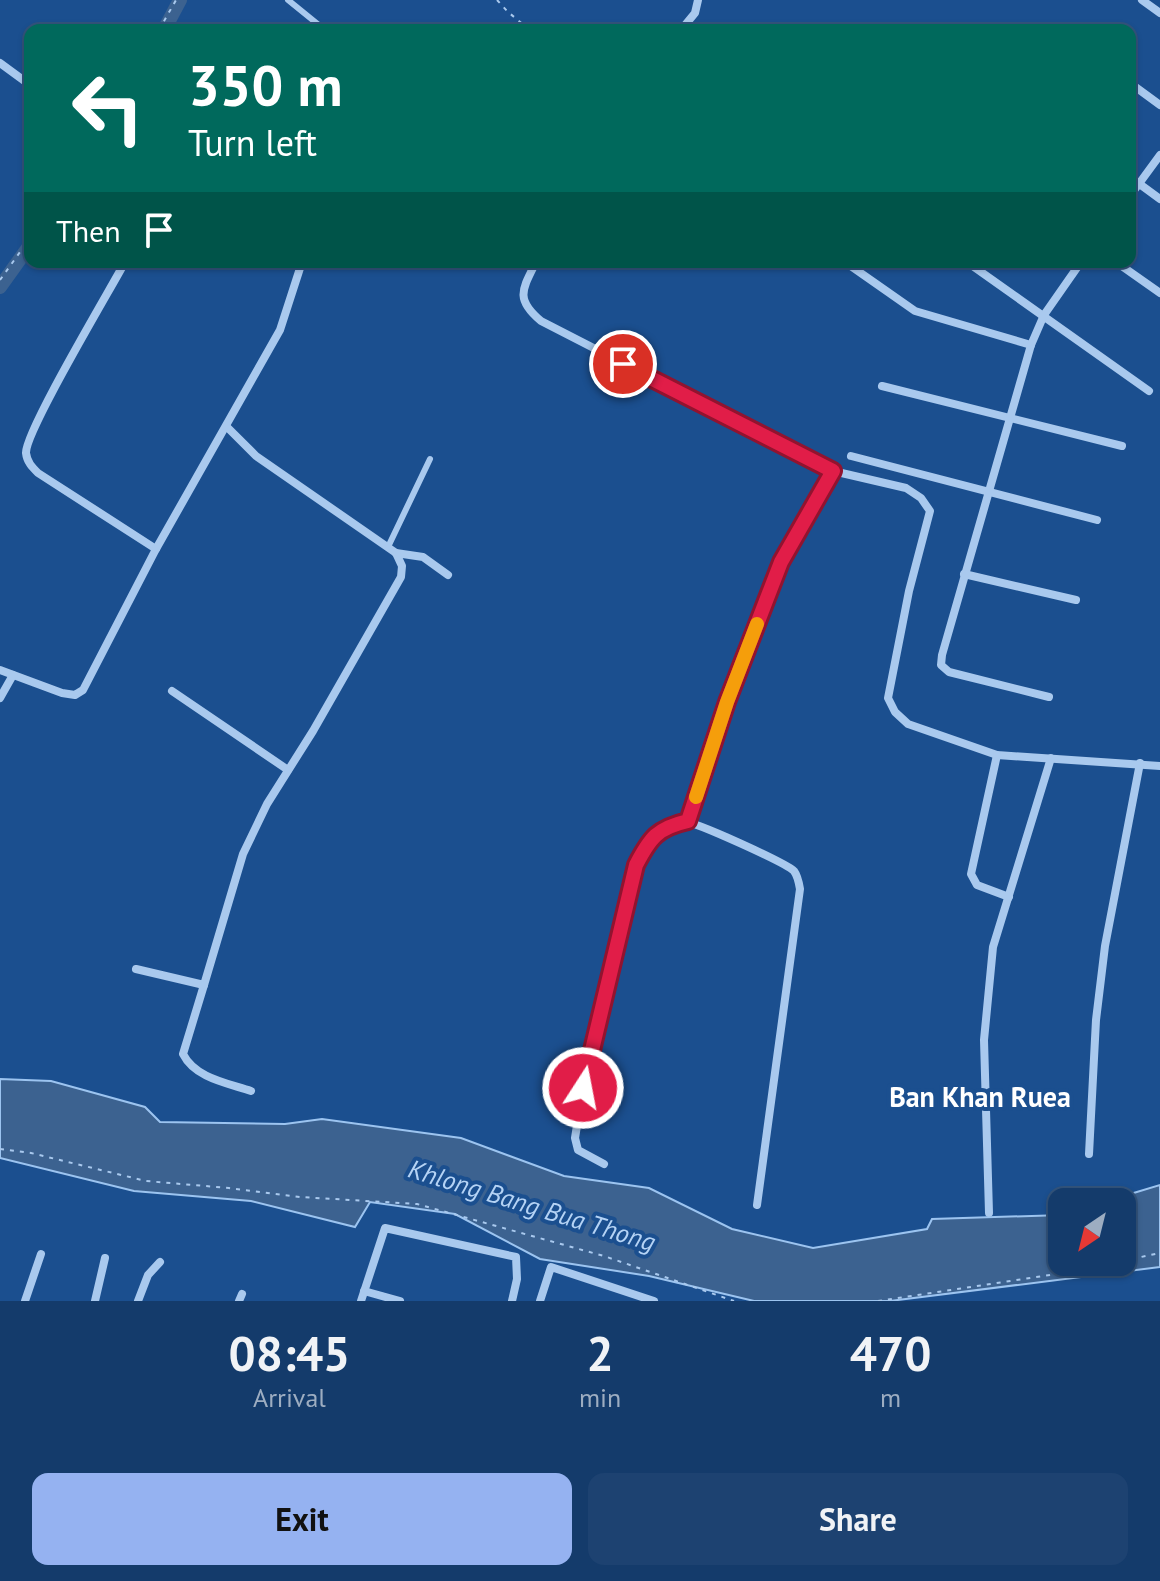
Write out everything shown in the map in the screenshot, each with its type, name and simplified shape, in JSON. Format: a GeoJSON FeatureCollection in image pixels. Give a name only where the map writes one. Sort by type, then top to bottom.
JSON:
{"type":"FeatureCollection","features":[{"type":"Feature","properties":{"kind":"street"},"geometry":{"type":"LineString","coordinates":[[686,24],[695,13],[698,0]]}},
{"type":"Feature","properties":{"kind":"street"},"geometry":{"type":"LineString","coordinates":[[1142,0],[1160,13]]}},
{"type":"Feature","properties":{"kind":"street"},"geometry":{"type":"LineString","coordinates":[[0,63],[24,81]]}},
{"type":"Feature","properties":{"kind":"street"},"geometry":{"type":"LineString","coordinates":[[1136,87],[1160,105]]}},
{"type":"Feature","properties":{"kind":"street"},"geometry":{"type":"LineString","coordinates":[[1136,188],[1160,155]]}},
{"type":"Feature","properties":{"kind":"street"},"geometry":{"type":"LineString","coordinates":[[1136,182],[1160,199]]}},
{"type":"Feature","properties":{"kind":"street"},"geometry":{"type":"LineString","coordinates":[[122,268],[44,409],[26,452],[30,465],[38,473],[156,549]]}},
{"type":"Feature","properties":{"kind":"street"},"geometry":{"type":"LineString","coordinates":[[0,670],[62,693],[75,695],[83,690],[156,549],[280,330],[301,268]]}},
{"type":"Feature","properties":{"kind":"street"},"geometry":{"type":"LineString","coordinates":[[533,268],[522,296],[526,309],[541,321],[833,471],[906,488],[921,498],[930,511],[909,591],[888,698],[895,712],[908,724],[997,755],[1160,766]]}},
{"type":"Feature","properties":{"kind":"street"},"geometry":{"type":"LineString","coordinates":[[854,268],[915,311],[1031,345]]}},
{"type":"Feature","properties":{"kind":"street"},"geometry":{"type":"LineString","coordinates":[[976,268],[1149,391]]}},
{"type":"Feature","properties":{"kind":"street"},"geometry":{"type":"LineString","coordinates":[[1049,697],[949,672],[941,665],[964,574],[1031,345],[1044,315],[1077,268]]}},
{"type":"Feature","properties":{"kind":"street"},"geometry":{"type":"LineString","coordinates":[[1125,268],[1160,293]]}},
{"type":"Feature","properties":{"kind":"street"},"geometry":{"type":"LineString","coordinates":[[882,386],[1122,446]]}},
{"type":"Feature","properties":{"kind":"street"},"geometry":{"type":"LineString","coordinates":[[227,427],[256,456],[392,550],[423,557],[448,575]]}},
{"type":"Feature","properties":{"kind":"street"},"geometry":{"type":"LineString","coordinates":[[851,456],[1097,520]]}},
{"type":"Feature","properties":{"kind":"street"},"geometry":{"type":"LineString","coordinates":[[688,821],[727,702],[781,562],[833,471]]}},
{"type":"Feature","properties":{"kind":"street"},"geometry":{"type":"LineString","coordinates":[[251,1091],[200,1073],[188,1064],[183,1054],[243,854],[267,804],[313,731],[396,586],[402,566],[392,550]]}},
{"type":"Feature","properties":{"kind":"street"},"geometry":{"type":"LineString","coordinates":[[964,574],[1076,600]]}},
{"type":"Feature","properties":{"kind":"street"},"geometry":{"type":"LineString","coordinates":[[0,698],[13,675]]}},
{"type":"Feature","properties":{"kind":"street"},"geometry":{"type":"LineString","coordinates":[[172,691],[288,770]]}},
{"type":"Feature","properties":{"kind":"street"},"geometry":{"type":"LineString","coordinates":[[997,755],[971,874],[977,885],[1009,897]]}},
{"type":"Feature","properties":{"kind":"street"},"geometry":{"type":"LineString","coordinates":[[989,1213],[984,1040],[993,947],[1051,758]]}},
{"type":"Feature","properties":{"kind":"street"},"geometry":{"type":"LineString","coordinates":[[1089,1154],[1096,1020],[1105,946],[1140,763]]}},
{"type":"Feature","properties":{"kind":"street"},"geometry":{"type":"LineString","coordinates":[[604,1164],[578,1150],[575,1138],[587,1063],[636,865],[649,839],[671,825],[688,821],[779,861],[795,872],[800,889],[757,1205]]}},
{"type":"Feature","properties":{"kind":"street"},"geometry":{"type":"LineString","coordinates":[[136,969],[204,985]]}},
{"type":"Feature","properties":{"kind":"street"},"geometry":{"type":"LineString","coordinates":[[361,1301],[385,1228],[516,1257],[517,1279],[512,1301]]}},
{"type":"Feature","properties":{"kind":"street"},"geometry":{"type":"LineString","coordinates":[[25,1301],[41,1254]]}},
{"type":"Feature","properties":{"kind":"street"},"geometry":{"type":"LineString","coordinates":[[95,1301],[105,1258]]}},
{"type":"Feature","properties":{"kind":"street"},"geometry":{"type":"LineString","coordinates":[[138,1301],[148,1275],[160,1262]]}},
{"type":"Feature","properties":{"kind":"street"},"geometry":{"type":"LineString","coordinates":[[540,1301],[551,1267],[654,1301]]}},
{"type":"Feature","properties":{"kind":"street"},"geometry":{"type":"LineString","coordinates":[[364,1291],[400,1301]]}},
{"type":"Feature","properties":{"kind":"lane"},"geometry":{"type":"LineString","coordinates":[[288,0],[318,24]]}},
{"type":"Feature","properties":{"kind":"lane"},"geometry":{"type":"LineString","coordinates":[[392,550],[430,459]]}},
{"type":"Feature","properties":{"kind":"path"},"geometry":{"type":"LineString","coordinates":[[162,24],[176,0]]}},
{"type":"Feature","properties":{"kind":"path"},"geometry":{"type":"LineString","coordinates":[[497,0],[523,24]]}},
{"type":"Feature","properties":{"kind":"path"},"geometry":{"type":"LineString","coordinates":[[0,280],[24,246]]}},
{"type":"Feature","properties":{"kind":"path"},"geometry":{"type":"LineString","coordinates":[[0,1149],[31,1153],[146,1181],[300,1197],[417,1204],[604,1256],[734,1301]]}},
{"type":"Feature","properties":{"kind":"path"},"geometry":{"type":"LineString","coordinates":[[1136,1258],[1160,1253]]}},
{"type":"Feature","properties":{"kind":"path"},"geometry":{"type":"LineString","coordinates":[[878,1301],[1048,1275]]}},
{"type":"Feature","properties":{"kind":"water","name":"Khlong Bang Bua Thong"},"geometry":{"type":"Polygon","coordinates":[[[0,1079],[51,1081],[145,1107],[160,1122],[285,1124],[322,1119],[461,1138],[564,1176],[649,1188],[732,1229],[813,1248],[927,1229],[932,1219],[1048,1215],[1048,1276],[1089,1276],[890,1301],[754,1301],[649,1276],[540,1259],[455,1214],[370,1202],[355,1227],[251,1201],[134,1191],[0,1158],[0,1079]]]}},
{"type":"Feature","properties":{"kind":"water"},"geometry":{"type":"Polygon","coordinates":[[[1160,1185],[1160,1267],[1136,1270],[1136,1192],[1160,1185]]]}},
{"type":"Feature","properties":{"kind":"waterway"},"geometry":{"type":"LineString","coordinates":[[167,24],[180,0]]}},
{"type":"Feature","properties":{"kind":"waterway"},"geometry":{"type":"LineString","coordinates":[[0,287],[24,253]]}},
{"type":"Feature","properties":{"kind":"slow traffic"},"geometry":{"type":"LineString","coordinates":[[696,797],[757,624]]}},
{"type":"Feature","properties":{"kind":"district","name":"Ban Khan Ruea"},"geometry":{"type":"Point","coordinates":[980,1096]}},
{"type":"Feature","properties":{"kind":"route"},"geometry":{"type":"LineString","coordinates":[[583,1088],[636,865],[649,839],[671,825],[688,821],[727,702],[781,562],[833,471],[623,364]]}}]}
